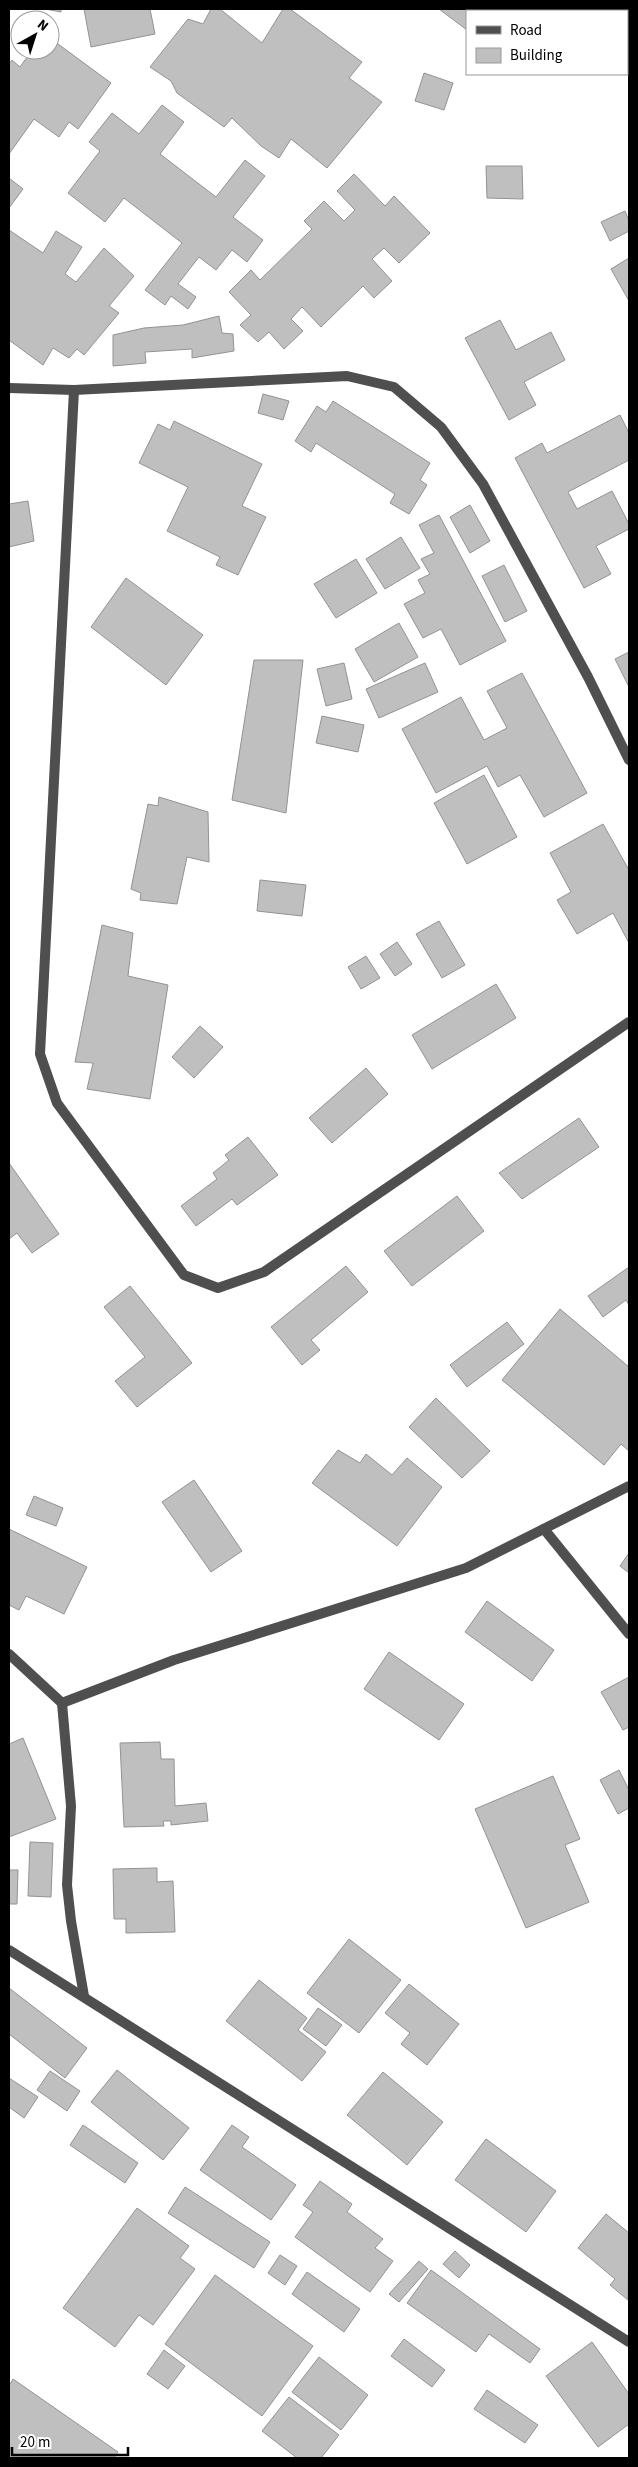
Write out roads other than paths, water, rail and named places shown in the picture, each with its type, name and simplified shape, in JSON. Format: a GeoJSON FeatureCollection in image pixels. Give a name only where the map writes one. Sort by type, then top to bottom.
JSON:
{"type":"FeatureCollection","features":[{"type":"Feature","properties":{"kind":"street"},"geometry":{"type":"LineString","coordinates":[[11,386],[74,390],[347,376],[394,388],[441,427],[483,484],[588,677],[629,760]]}},
{"type":"Feature","properties":{"kind":"street"},"geometry":{"type":"LineString","coordinates":[[74,390],[40,1054],[57,1103],[184,1275],[218,1288],[264,1272],[629,1022]]}},
{"type":"Feature","properties":{"kind":"street"},"geometry":{"type":"LineString","coordinates":[[62,1703],[174,1660],[466,1568],[629,1486]]}},
{"type":"Feature","properties":{"kind":"street"},"geometry":{"type":"LineString","coordinates":[[544,1529],[629,1634]]}},
{"type":"Feature","properties":{"kind":"street"},"geometry":{"type":"LineString","coordinates":[[9,1654],[62,1703],[71,1806],[67,1885],[71,1922],[84,1996]]}},
{"type":"Feature","properties":{"kind":"street"},"geometry":{"type":"LineString","coordinates":[[9,1950],[629,2342]]}}]}
